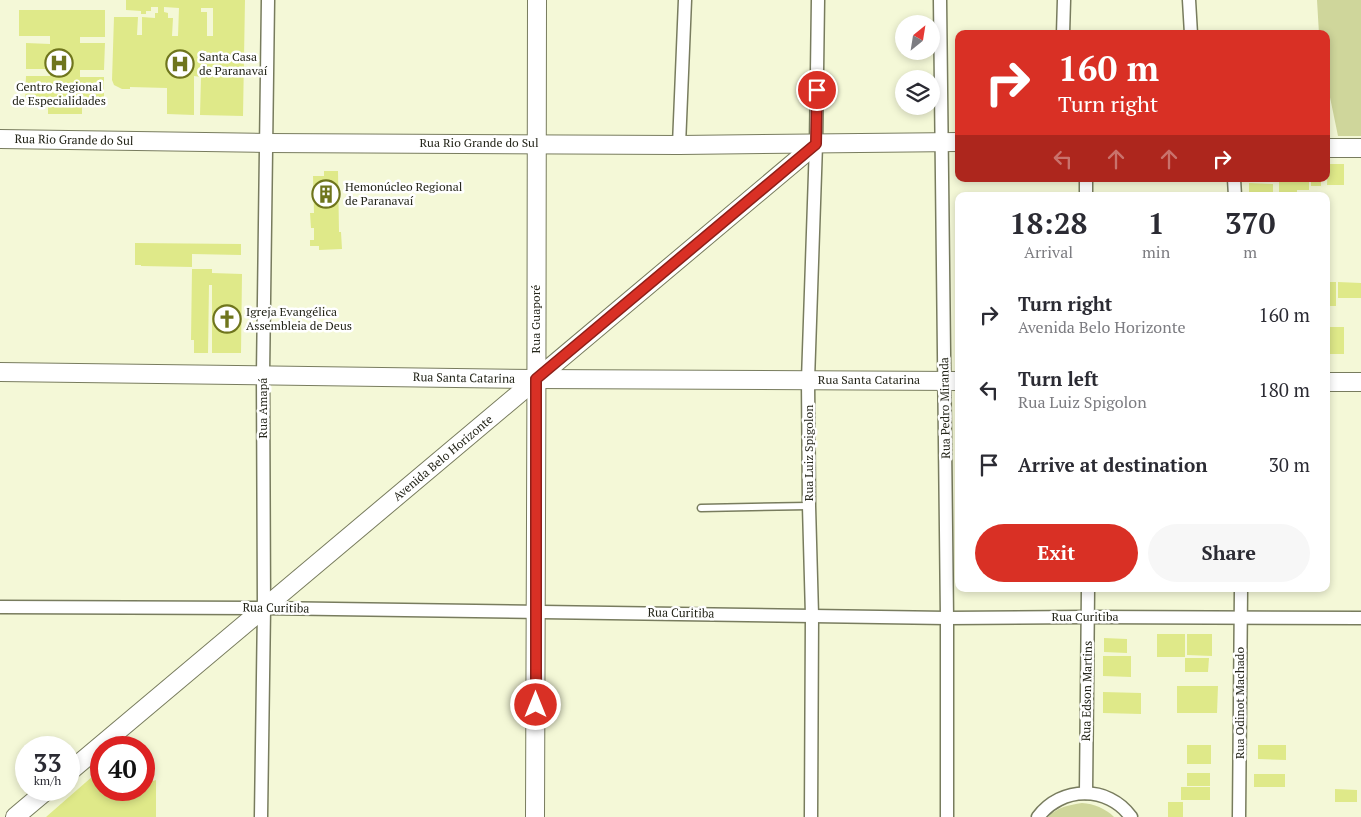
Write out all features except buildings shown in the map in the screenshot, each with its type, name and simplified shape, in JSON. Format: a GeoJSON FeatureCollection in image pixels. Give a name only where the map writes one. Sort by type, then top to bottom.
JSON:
{"type":"FeatureCollection","features":[{"type":"Feature","properties":{"kind":"street","name":"Rua Amapá"},"geometry":{"type":"LineString","coordinates":[[261,817],[264,608],[263,375],[268,0]]}},
{"type":"Feature","properties":{"kind":"street","name":"Rua Guaporé"},"geometry":{"type":"LineString","coordinates":[[535,817],[537,0]]}},
{"type":"Feature","properties":{"kind":"street"},"geometry":{"type":"LineString","coordinates":[[679,145],[685,0]]}},
{"type":"Feature","properties":{"kind":"street","name":"Rua Luiz Spigolon"},"geometry":{"type":"LineString","coordinates":[[811,817],[812,615],[808,380],[816,144],[818,0]]}},
{"type":"Feature","properties":{"kind":"street","name":"Rua Pedro Miranda"},"geometry":{"type":"LineString","coordinates":[[940,0],[950,142],[952,381],[947,618],[947,817]]}},
{"type":"Feature","properties":{"kind":"street"},"geometry":{"type":"LineString","coordinates":[[1063,30],[1064,0]]}},
{"type":"Feature","properties":{"kind":"street"},"geometry":{"type":"LineString","coordinates":[[1189,0],[1191,30]]}},
{"type":"Feature","properties":{"kind":"street","name":"Rua Rio Grande do Sul"},"geometry":{"type":"LineString","coordinates":[[0,139],[267,143],[679,145],[950,142]]}},
{"type":"Feature","properties":{"kind":"street","name":"Avenida Belo Horizonte"},"geometry":{"type":"LineString","coordinates":[[80,763],[816,144]]}},
{"type":"Feature","properties":{"kind":"street"},"geometry":{"type":"LineString","coordinates":[[1330,148],[1361,148]]}},
{"type":"Feature","properties":{"kind":"street","name":"Rua Santa Catarina"},"geometry":{"type":"LineString","coordinates":[[0,372],[536,379],[952,381]]}},
{"type":"Feature","properties":{"kind":"street"},"geometry":{"type":"LineString","coordinates":[[1330,382],[1361,382]]}},
{"type":"Feature","properties":{"kind":"street","name":"Rua Edson Martins"},"geometry":{"type":"LineString","coordinates":[[1086,793],[1088,592]]}},
{"type":"Feature","properties":{"kind":"street","name":"Rua Odinot Machado"},"geometry":{"type":"LineString","coordinates":[[1239,817],[1241,592]]}},
{"type":"Feature","properties":{"kind":"street","name":"Rua Curitiba"},"geometry":{"type":"LineString","coordinates":[[0,607],[537,611],[947,618],[1361,618]]}},
{"type":"Feature","properties":{"kind":"street"},"geometry":{"type":"LineString","coordinates":[[1038,817],[1044,809],[1056,800],[1070,794],[1086,793],[1102,796],[1117,803],[1131,817]]}},
{"type":"Feature","properties":{"kind":"street"},"geometry":{"type":"LineString","coordinates":[[15,817],[34,801]]}},
{"type":"Feature","properties":{"kind":"lane"},"geometry":{"type":"LineString","coordinates":[[701,508],[809,506]]}},
{"type":"Feature","properties":{"kind":"green space"},"geometry":{"type":"Polygon","coordinates":[[[1317,0],[1361,0],[1361,136],[1338,136],[1330,97],[1330,30],[1319,30],[1317,0]]]}},
{"type":"Feature","properties":{"kind":"green space"},"geometry":{"type":"Polygon","coordinates":[[[1082,803],[1099,807],[1114,817],[1048,817],[1059,809],[1082,803]]]}},
{"type":"Feature","properties":{"kind":"place","name":"Centro Regional de Especialidades"},"geometry":{"type":"Point","coordinates":[59,63]}},
{"type":"Feature","properties":{"kind":"place","name":"Santa Casa de Paranavaí"},"geometry":{"type":"Point","coordinates":[180,64]}},
{"type":"Feature","properties":{"kind":"place","name":"Hemonúcleo Regional de Paranavaí"},"geometry":{"type":"Point","coordinates":[326,194]}},
{"type":"Feature","properties":{"kind":"place","name":"Igreja Evangélica Assembleia de Deus"},"geometry":{"type":"Point","coordinates":[227,319]}},
{"type":"Feature","properties":{"kind":"route"},"geometry":{"type":"LineString","coordinates":[[536,705],[536,379],[816,144],[817,90]]}}]}
